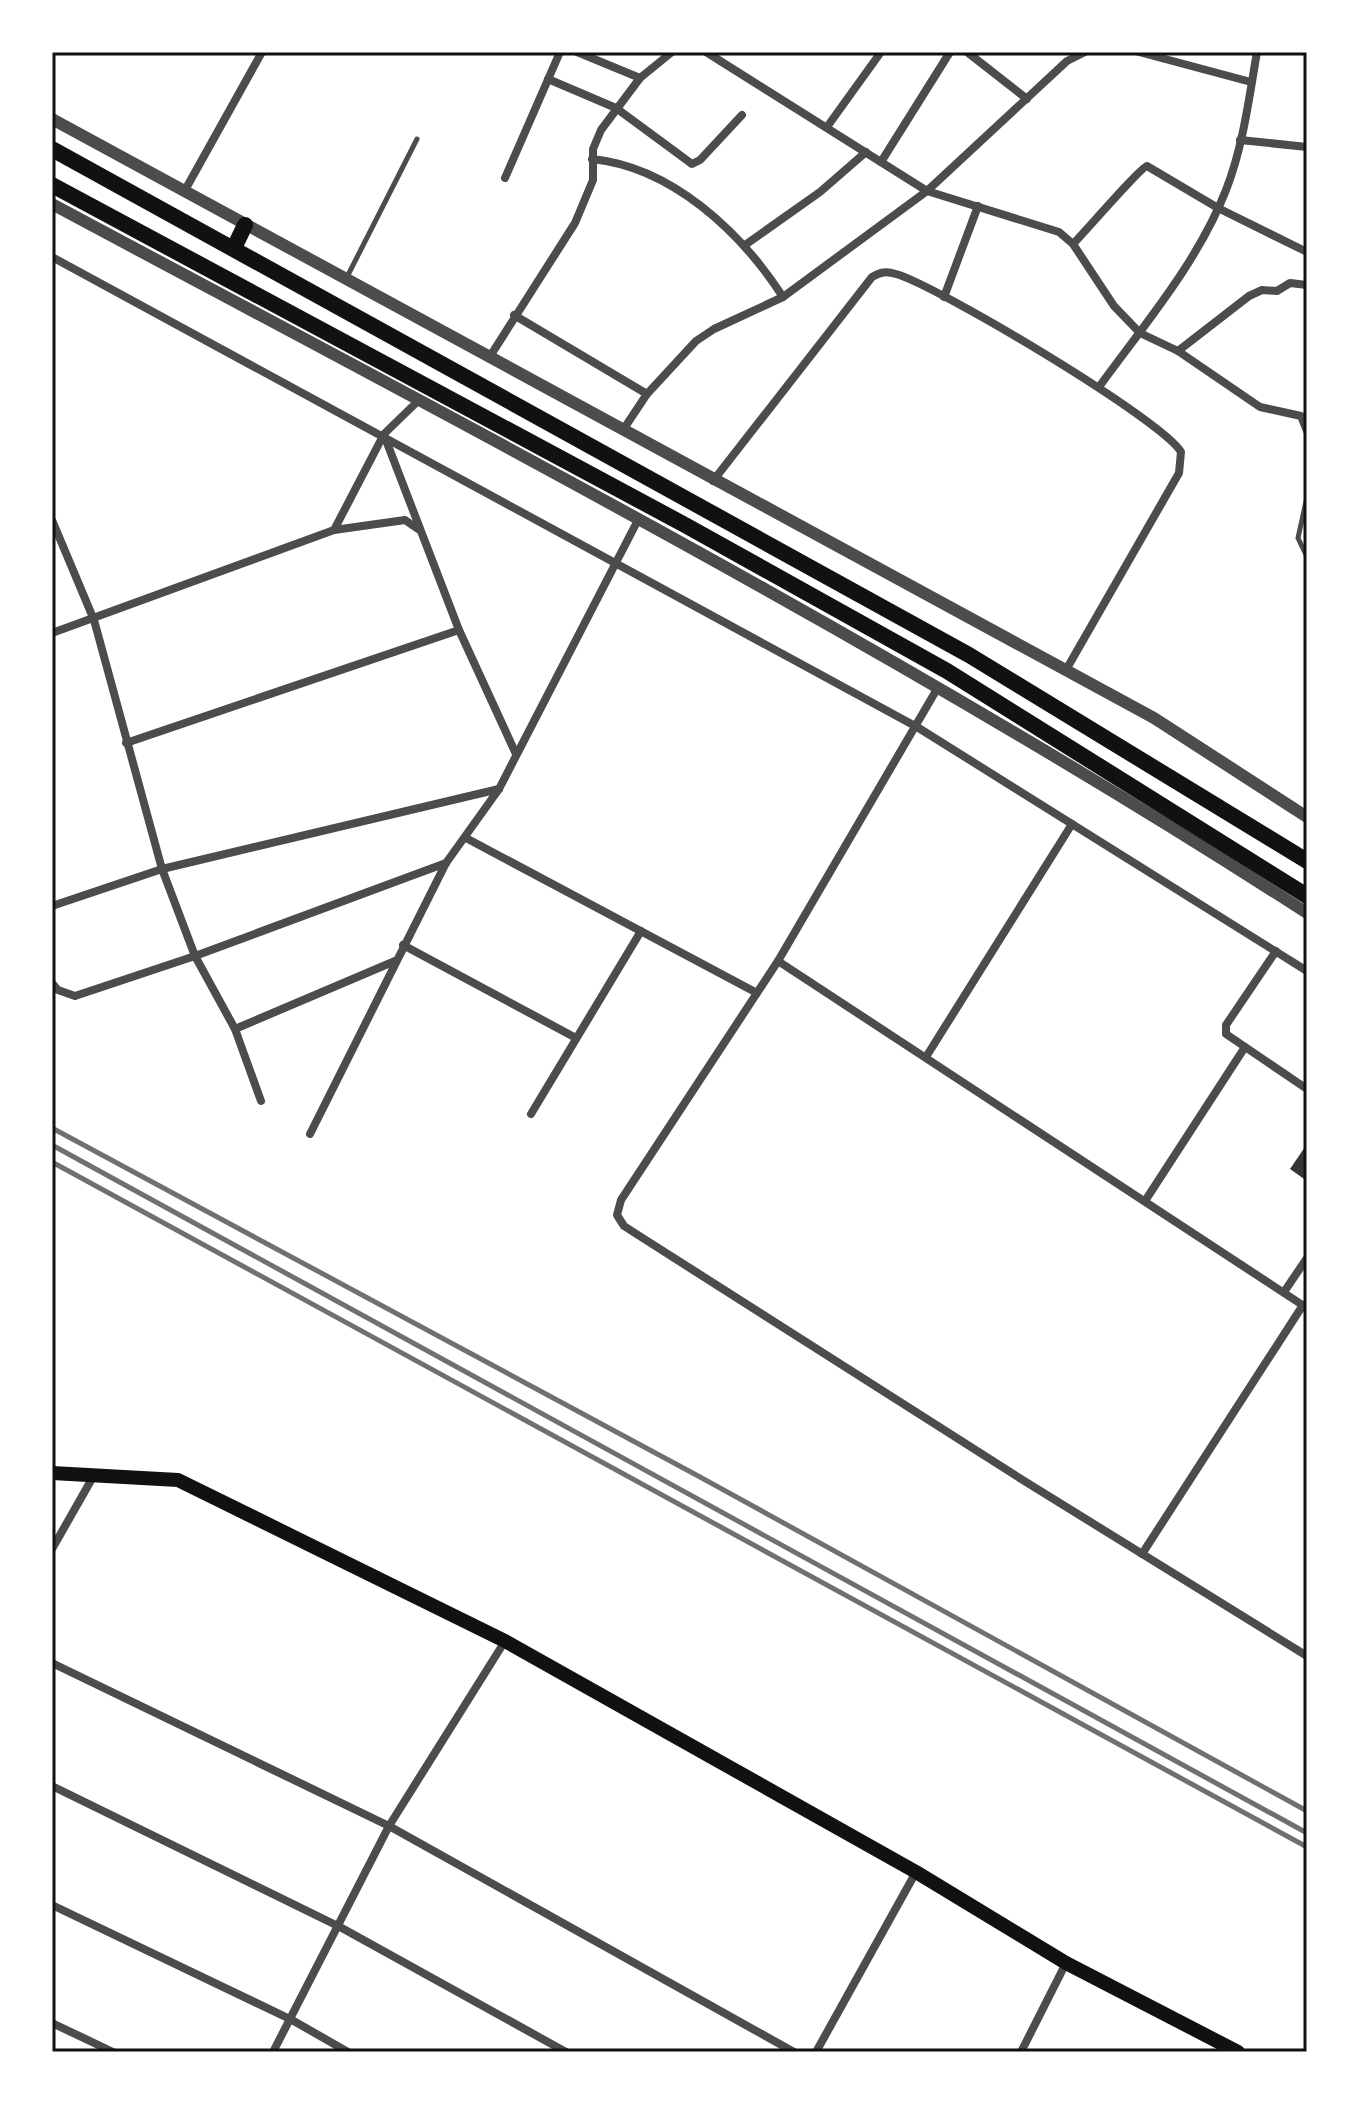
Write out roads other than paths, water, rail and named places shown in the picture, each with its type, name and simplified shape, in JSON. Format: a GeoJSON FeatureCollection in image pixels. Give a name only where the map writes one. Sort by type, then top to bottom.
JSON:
{"type":"FeatureCollection","features":[{"type":"Feature","properties":{"kind":"highway"},"geometry":{"type":"LineString","coordinates":[[52,149],[969,655],[1307,861]]}},
{"type":"Feature","properties":{"kind":"highway"},"geometry":{"type":"LineString","coordinates":[[52,185],[217,283],[685,525],[947,671],[1307,896]]}},
{"type":"Feature","properties":{"kind":"highway"},"geometry":{"type":"LineString","coordinates":[[230,246],[245,225]]}},
{"type":"Feature","properties":{"kind":"main road"},"geometry":{"type":"LineString","coordinates":[[52,1473],[178,1480],[505,1641],[916,1872],[1066,1963],[1238,2052]]}},
{"type":"Feature","properties":{"kind":"street"},"geometry":{"type":"LineString","coordinates":[[184,192],[262,52]]}},
{"type":"Feature","properties":{"kind":"street"},"geometry":{"type":"LineString","coordinates":[[505,178],[560,52]]}},
{"type":"Feature","properties":{"kind":"street"},"geometry":{"type":"LineString","coordinates":[[577,52],[640,78]]}},
{"type":"Feature","properties":{"kind":"street"},"geometry":{"type":"LineString","coordinates":[[489,358],[575,223],[593,180],[592,159],[601,130],[640,78],[672,52]]}},
{"type":"Feature","properties":{"kind":"street"},"geometry":{"type":"LineString","coordinates":[[706,52],[927,191],[1059,232],[1073,244],[1114,306],[1140,333],[1178,351],[1260,407],[1301,416]]}},
{"type":"Feature","properties":{"kind":"street"},"geometry":{"type":"LineString","coordinates":[[827,127],[881,52]]}},
{"type":"Feature","properties":{"kind":"street"},"geometry":{"type":"LineString","coordinates":[[881,162],[950,52]]}},
{"type":"Feature","properties":{"kind":"street"},"geometry":{"type":"LineString","coordinates":[[967,52],[1027,99]]}},
{"type":"Feature","properties":{"kind":"street"},"geometry":{"type":"LineString","coordinates":[[623,430],[647,394],[696,341],[714,329],[783,297],[927,191],[1067,61],[1085,52]]}},
{"type":"Feature","properties":{"kind":"street"},"geometry":{"type":"LineString","coordinates":[[1139,52],[1251,82]]}},
{"type":"Feature","properties":{"kind":"street"},"geometry":{"type":"LineString","coordinates":[[1099,387],[1140,333],[1218,208],[1240,140],[1257,52]]}},
{"type":"Feature","properties":{"kind":"street"},"geometry":{"type":"LineString","coordinates":[[548,79],[616,108],[692,164],[700,160],[742,115]]}},
{"type":"Feature","properties":{"kind":"street"},"geometry":{"type":"LineString","coordinates":[[52,119],[1154,718],[1307,817]]}},
{"type":"Feature","properties":{"kind":"street"},"geometry":{"type":"LineString","coordinates":[[1240,140],[1307,147]]}},
{"type":"Feature","properties":{"kind":"street"},"geometry":{"type":"LineString","coordinates":[[745,245],[820,192],[866,152]]}},
{"type":"Feature","properties":{"kind":"street"},"geometry":{"type":"LineString","coordinates":[[592,159],[621,162],[662,179],[745,245],[783,297]]}},
{"type":"Feature","properties":{"kind":"street"},"geometry":{"type":"LineString","coordinates":[[1073,244],[1142,167],[1151,167],[1218,208],[1307,252]]}},
{"type":"Feature","properties":{"kind":"street"},"geometry":{"type":"LineString","coordinates":[[52,204],[217,283],[419,400],[639,518],[937,689],[1307,913]]}},
{"type":"Feature","properties":{"kind":"street"},"geometry":{"type":"LineString","coordinates":[[944,297],[978,206]]}},
{"type":"Feature","properties":{"kind":"street"},"geometry":{"type":"LineString","coordinates":[[52,257],[384,434],[917,727],[1307,971]]}},
{"type":"Feature","properties":{"kind":"street"},"geometry":{"type":"LineString","coordinates":[[713,481],[872,277],[892,272],[944,297],[1099,387],[1168,436],[1181,452],[1182,462],[1066,670]]}},
{"type":"Feature","properties":{"kind":"street"},"geometry":{"type":"LineString","coordinates":[[1178,351],[1249,296],[1262,290],[1277,291],[1290,283],[1307,285]]}},
{"type":"Feature","properties":{"kind":"street"},"geometry":{"type":"LineString","coordinates":[[514,315],[647,394]]}},
{"type":"Feature","properties":{"kind":"street"},"geometry":{"type":"LineString","coordinates":[[334,530],[384,434],[419,400]]}},
{"type":"Feature","properties":{"kind":"street"},"geometry":{"type":"LineString","coordinates":[[1301,416],[1307,405]]}},
{"type":"Feature","properties":{"kind":"street"},"geometry":{"type":"LineString","coordinates":[[1301,416],[1307,431]]}},
{"type":"Feature","properties":{"kind":"street"},"geometry":{"type":"LineString","coordinates":[[384,434],[459,630],[516,754]]}},
{"type":"Feature","properties":{"kind":"street"},"geometry":{"type":"LineString","coordinates":[[310,1134],[446,863],[499,789],[639,518]]}},
{"type":"Feature","properties":{"kind":"street"},"geometry":{"type":"LineString","coordinates":[[52,520],[94,620],[162,869],[195,956],[235,1029],[261,1101]]}},
{"type":"Feature","properties":{"kind":"street"},"geometry":{"type":"LineString","coordinates":[[52,633],[334,530],[405,520],[419,530]]}},
{"type":"Feature","properties":{"kind":"street"},"geometry":{"type":"LineString","coordinates":[[126,743],[459,630]]}},
{"type":"Feature","properties":{"kind":"street"},"geometry":{"type":"LineString","coordinates":[[937,689],[778,961],[621,1200],[617,1215],[624,1226],[1307,1656]]}},
{"type":"Feature","properties":{"kind":"street"},"geometry":{"type":"LineString","coordinates":[[52,906],[162,869],[499,789]]}},
{"type":"Feature","properties":{"kind":"street"},"geometry":{"type":"LineString","coordinates":[[926,1057],[1072,824]]}},
{"type":"Feature","properties":{"kind":"street"},"geometry":{"type":"LineString","coordinates":[[466,838],[757,993]]}},
{"type":"Feature","properties":{"kind":"street"},"geometry":{"type":"LineString","coordinates":[[52,983],[58,990],[75,996],[195,956],[446,863]]}},
{"type":"Feature","properties":{"kind":"street"},"geometry":{"type":"LineString","coordinates":[[531,1114],[641,931]]}},
{"type":"Feature","properties":{"kind":"street"},"geometry":{"type":"LineString","coordinates":[[403,945],[576,1038]]}},
{"type":"Feature","properties":{"kind":"street"},"geometry":{"type":"LineString","coordinates":[[1276,951],[1226,1025],[1226,1034],[1307,1089]]}},
{"type":"Feature","properties":{"kind":"street"},"geometry":{"type":"LineString","coordinates":[[235,1029],[395,961]]}},
{"type":"Feature","properties":{"kind":"street"},"geometry":{"type":"LineString","coordinates":[[778,961],[1305,1306],[1142,1554]]}},
{"type":"Feature","properties":{"kind":"street"},"geometry":{"type":"LineString","coordinates":[[1145,1201],[1245,1047]]}},
{"type":"Feature","properties":{"kind":"street"},"geometry":{"type":"LineString","coordinates":[[1284,1292],[1307,1258]]}},
{"type":"Feature","properties":{"kind":"street"},"geometry":{"type":"LineString","coordinates":[[52,1549],[93,1477]]}},
{"type":"Feature","properties":{"kind":"street"},"geometry":{"type":"LineString","coordinates":[[273,2052],[340,1927],[389,1826],[505,1641]]}},
{"type":"Feature","properties":{"kind":"street"},"geometry":{"type":"LineString","coordinates":[[52,1663],[389,1826],[794,2052]]}},
{"type":"Feature","properties":{"kind":"street"},"geometry":{"type":"LineString","coordinates":[[52,1786],[340,1927],[566,2052]]}},
{"type":"Feature","properties":{"kind":"street"},"geometry":{"type":"LineString","coordinates":[[816,2052],[916,1872]]}},
{"type":"Feature","properties":{"kind":"street"},"geometry":{"type":"LineString","coordinates":[[52,1905],[292,2020],[348,2052]]}},
{"type":"Feature","properties":{"kind":"street"},"geometry":{"type":"LineString","coordinates":[[1021,2052],[1066,1963]]}},
{"type":"Feature","properties":{"kind":"street"},"geometry":{"type":"LineString","coordinates":[[52,2023],[113,2052]]}},
{"type":"Feature","properties":{"kind":"lane"},"geometry":{"type":"LineString","coordinates":[[346,280],[417,139]]}},
{"type":"Feature","properties":{"kind":"lane"},"geometry":{"type":"LineString","coordinates":[[1307,497],[1298,538],[1307,557]]}},
{"type":"Feature","properties":{"kind":"railway"},"geometry":{"type":"LineString","coordinates":[[52,1128],[700,1477],[1307,1811]]}},
{"type":"Feature","properties":{"kind":"railway"},"geometry":{"type":"LineString","coordinates":[[52,1145],[1307,1833]]}},
{"type":"Feature","properties":{"kind":"railway"},"geometry":{"type":"LineString","coordinates":[[52,1162],[1307,1847]]}}]}
